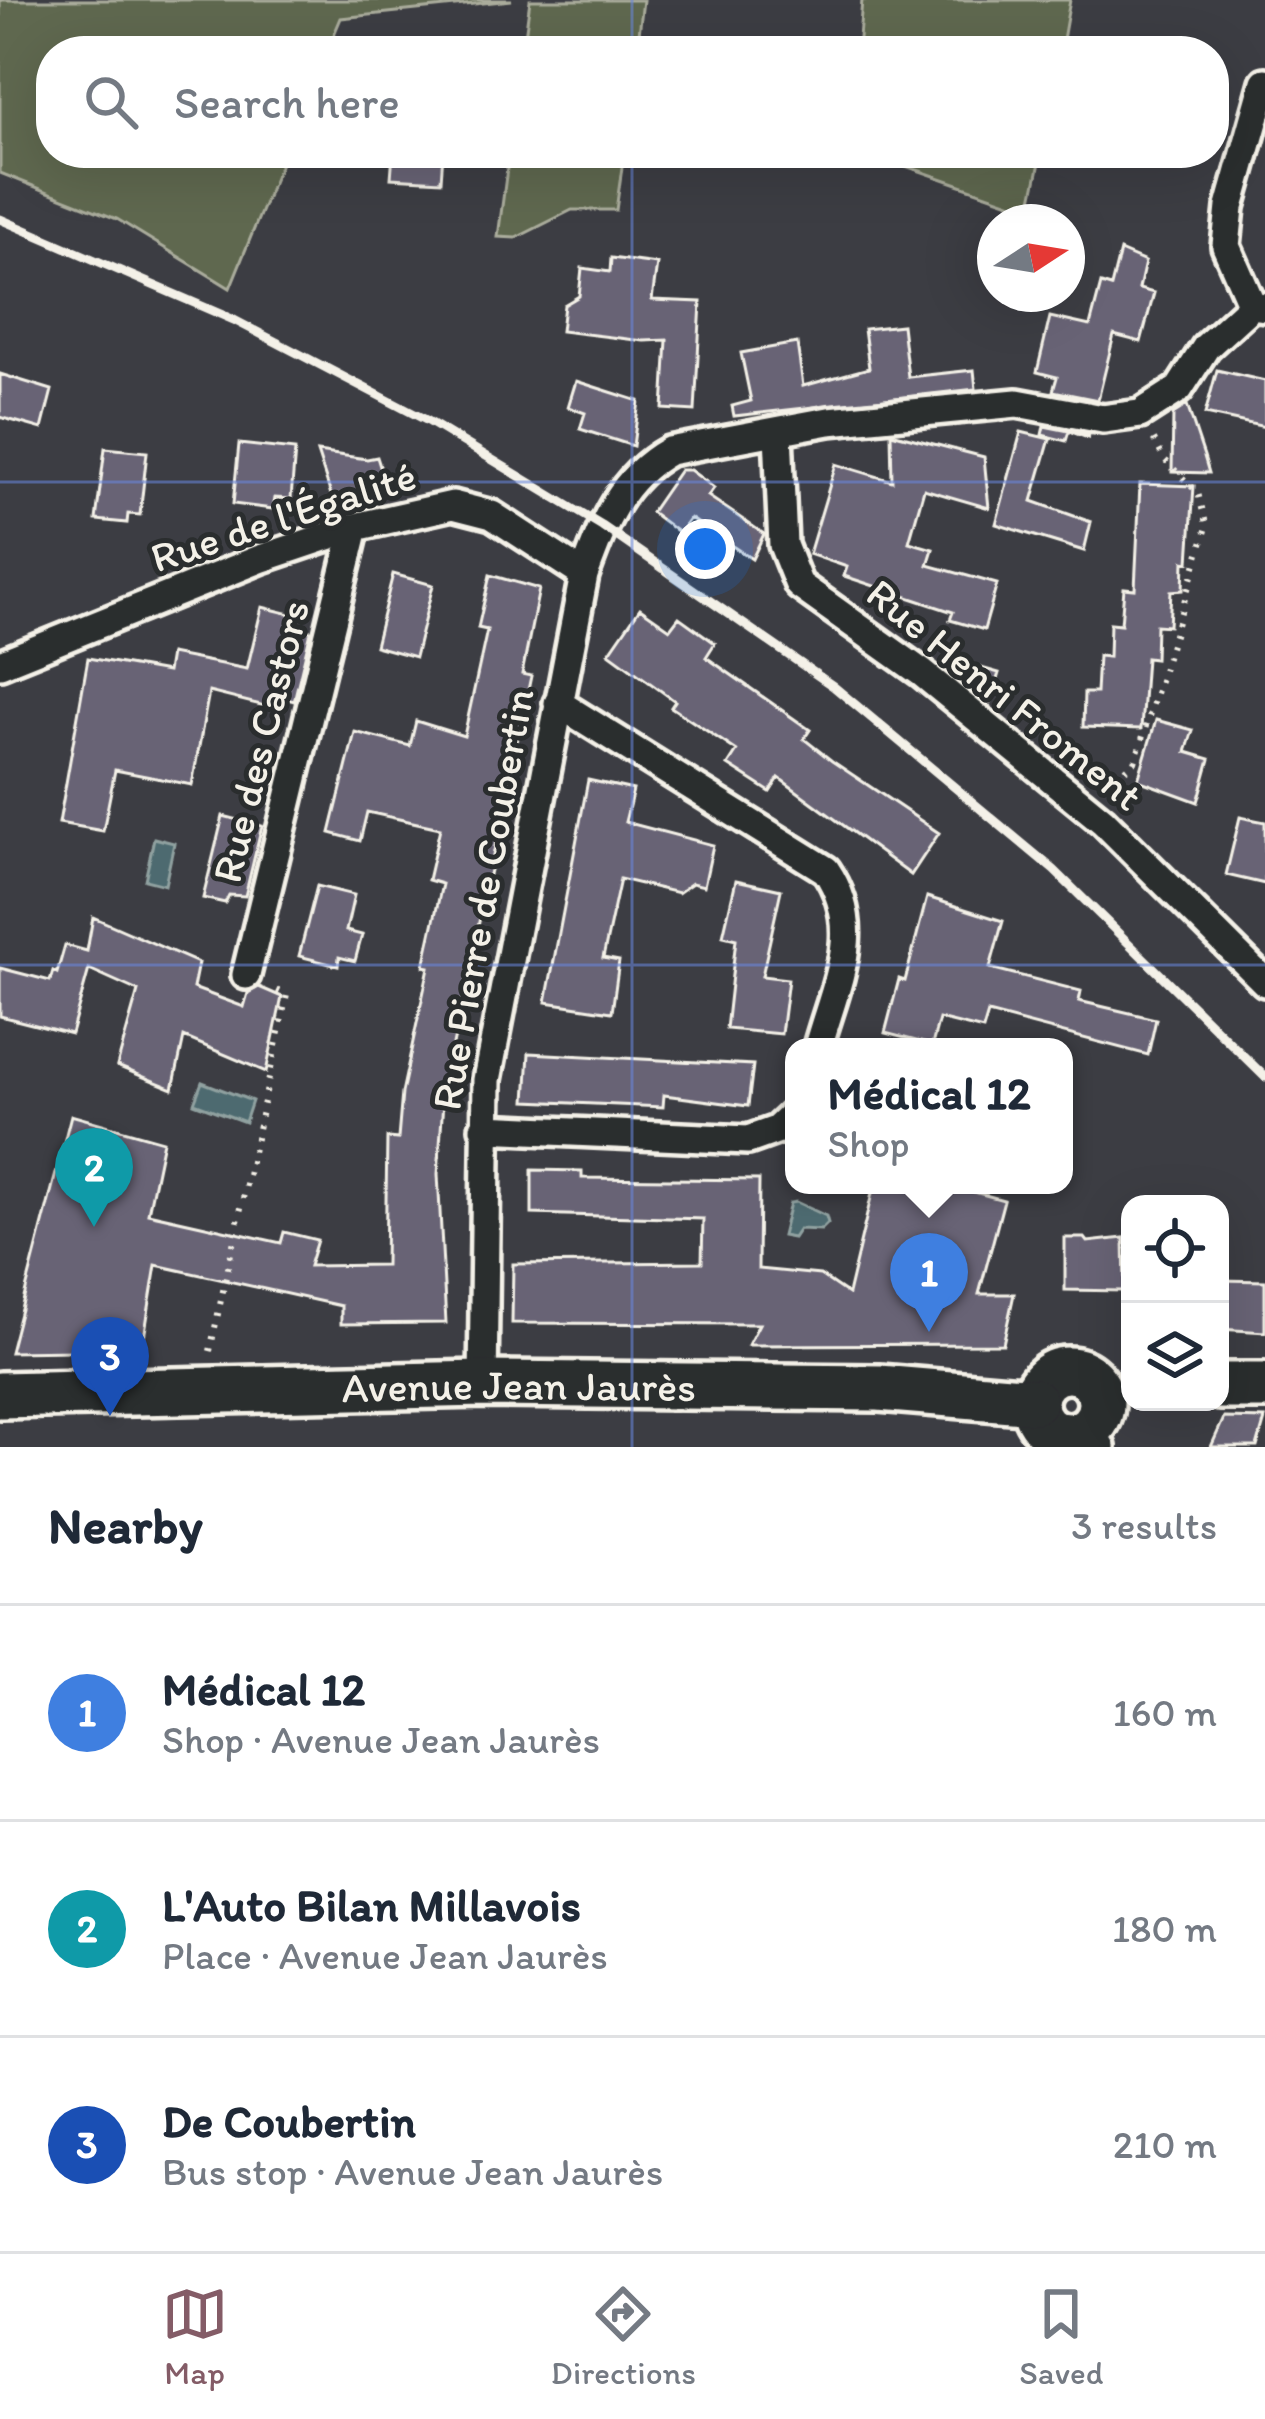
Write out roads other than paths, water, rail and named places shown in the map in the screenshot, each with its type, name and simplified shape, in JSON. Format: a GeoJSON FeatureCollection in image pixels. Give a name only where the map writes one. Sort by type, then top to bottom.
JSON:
{"type":"FeatureCollection","features":[{"type":"Feature","properties":{"kind":"main road","name":"Avenue Jean Jaurès"},"geometry":{"type":"LineString","coordinates":[[0,1394],[483,1384],[878,1388],[1034,1401],[1047,1377],[1073,1370],[1086,1376],[1105,1417]]}},
{"type":"Feature","properties":{"kind":"main road"},"geometry":{"type":"LineString","coordinates":[[1229,1386],[1265,1386]]}},
{"type":"Feature","properties":{"kind":"street"},"geometry":{"type":"LineString","coordinates":[[1258,306],[1226,246],[1230,207],[1265,82]]}},
{"type":"Feature","properties":{"kind":"street","name":"Rue Pierre de Coubertin"},"geometry":{"type":"LineString","coordinates":[[483,1384],[487,1080],[584,575],[612,508],[630,479],[669,452],[829,421],[1017,403],[1103,419],[1140,414],[1179,389],[1206,347],[1258,306]]}},
{"type":"Feature","properties":{"kind":"street","name":"Rue Henri Froment"},"geometry":{"type":"LineString","coordinates":[[778,433],[783,545],[799,585],[922,673],[1084,805],[1265,982]]}},
{"type":"Feature","properties":{"kind":"street","name":"Rue de l'Égalité"},"geometry":{"type":"LineString","coordinates":[[0,664],[260,559],[355,526],[453,505],[492,514],[584,575]]}},
{"type":"Feature","properties":{"kind":"street","name":"Rue des Castors"},"geometry":{"type":"LineString","coordinates":[[246,975],[355,526]]}},
{"type":"Feature","properties":{"kind":"street"},"geometry":{"type":"LineString","coordinates":[[558,703],[826,870],[844,903],[847,940],[820,1038]]}},
{"type":"Feature","properties":{"kind":"street"},"geometry":{"type":"LineString","coordinates":[[484,1128],[748,1140],[785,1122]]}},
{"type":"Feature","properties":{"kind":"water"},"geometry":{"type":"Polygon","coordinates":[[[154,838],[174,843],[165,885],[145,880],[154,838]]]}},
{"type":"Feature","properties":{"kind":"water"},"geometry":{"type":"Polygon","coordinates":[[[202,1082],[252,1101],[245,1122],[194,1103],[202,1082]]]}},
{"type":"Feature","properties":{"kind":"water"},"geometry":{"type":"Polygon","coordinates":[[[790,1203],[826,1216],[828,1223],[821,1230],[799,1229],[793,1238],[782,1236],[790,1203]]]}},
{"type":"Feature","properties":{"kind":"railway"},"geometry":{"type":"LineString","coordinates":[[0,219],[234,320],[428,421],[602,526],[833,686],[1054,870],[1265,1077]]}},
{"type":"Feature","properties":{"kind":"place","name":"L'Auto Bilan Millavois"},"geometry":{"type":"Point","coordinates":[94,1227]}},
{"type":"Feature","properties":{"kind":"place","name":"Médical 12"},"geometry":{"type":"Point","coordinates":[929,1332]}},
{"type":"Feature","properties":{"kind":"place","name":"De Coubertin"},"geometry":{"type":"Point","coordinates":[110,1416]}}]}
